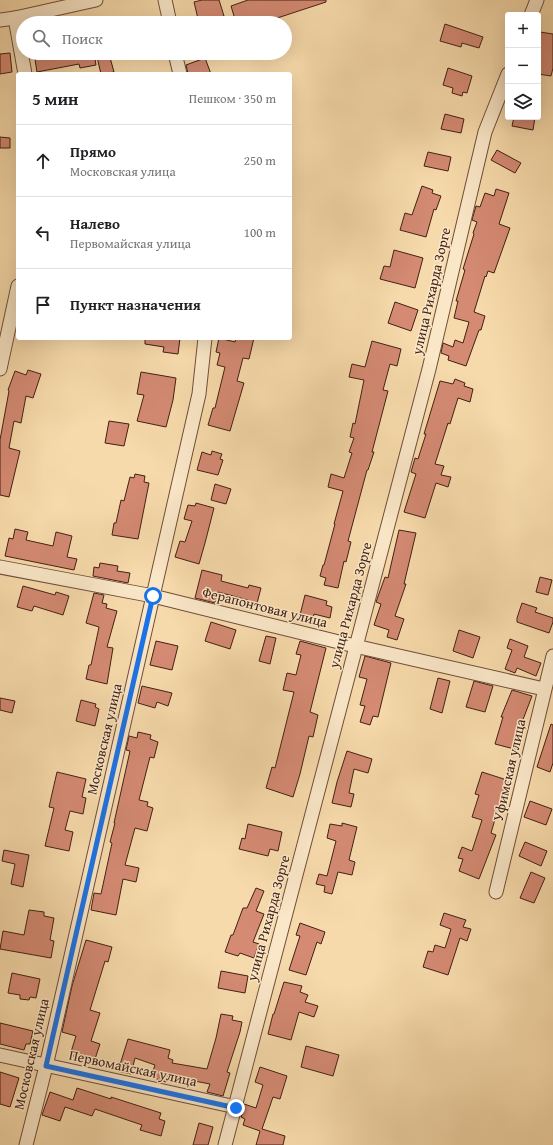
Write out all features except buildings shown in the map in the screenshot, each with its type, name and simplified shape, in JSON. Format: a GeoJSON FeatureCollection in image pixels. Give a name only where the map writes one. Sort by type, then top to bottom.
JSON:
{"type":"FeatureCollection","features":[{"type":"Feature","properties":{"kind":"street"},"geometry":{"type":"LineString","coordinates":[[24,16],[96,0]]}},
{"type":"Feature","properties":{"kind":"street"},"geometry":{"type":"LineString","coordinates":[[165,0],[168,16]]}},
{"type":"Feature","properties":{"kind":"street"},"geometry":{"type":"LineString","coordinates":[[532,12],[537,0]]}},
{"type":"Feature","properties":{"kind":"street"},"geometry":{"type":"LineString","coordinates":[[0,20],[15,18],[16,24]]}},
{"type":"Feature","properties":{"kind":"street"},"geometry":{"type":"LineString","coordinates":[[22,60],[25,72]]}},
{"type":"Feature","properties":{"kind":"street"},"geometry":{"type":"LineString","coordinates":[[177,60],[180,72]]}},
{"type":"Feature","properties":{"kind":"street","name":"улица Рихарда Зорге"},"geometry":{"type":"LineString","coordinates":[[225,1145],[236,1108],[355,646],[429,369],[485,132],[505,82]]}},
{"type":"Feature","properties":{"kind":"street"},"geometry":{"type":"LineString","coordinates":[[0,369],[16,295]]}},
{"type":"Feature","properties":{"kind":"street","name":"Московская улица"},"geometry":{"type":"LineString","coordinates":[[26,1145],[46,1066],[200,394],[204,340]]}},
{"type":"Feature","properties":{"kind":"street","name":"Ферапонтовая улица"},"geometry":{"type":"LineString","coordinates":[[0,567],[153,596],[355,646],[544,689]]}},
{"type":"Feature","properties":{"kind":"street","name":"Уфимская улица"},"geometry":{"type":"LineString","coordinates":[[496,892],[553,656]]}},
{"type":"Feature","properties":{"kind":"street","name":"Первомайская улица"},"geometry":{"type":"LineString","coordinates":[[0,1055],[236,1108]]}},
{"type":"Feature","properties":{"kind":"route"},"geometry":{"type":"LineString","coordinates":[[153,596],[46,1066],[236,1108]]}}]}
